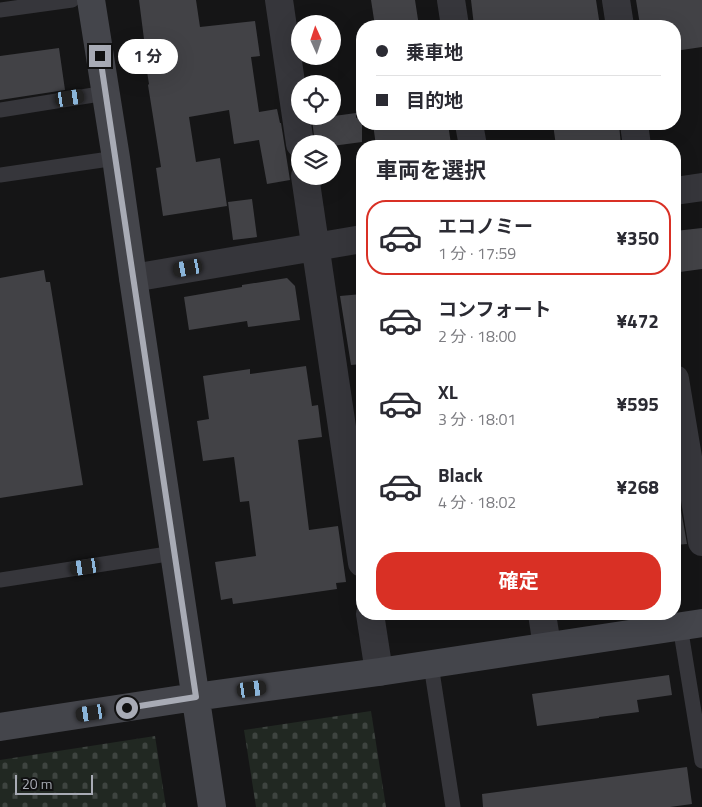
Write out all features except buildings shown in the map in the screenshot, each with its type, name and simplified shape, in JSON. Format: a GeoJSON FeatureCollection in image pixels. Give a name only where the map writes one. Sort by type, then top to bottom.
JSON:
{"type":"FeatureCollection","features":[{"type":"Feature","properties":{"kind":"street"},"geometry":{"type":"LineString","coordinates":[[91,0],[212,807]]}},
{"type":"Feature","properties":{"kind":"street"},"geometry":{"type":"LineString","coordinates":[[279,0],[299,135]]}},
{"type":"Feature","properties":{"kind":"street"},"geometry":{"type":"LineString","coordinates":[[451,0],[453,20]]}},
{"type":"Feature","properties":{"kind":"street"},"geometry":{"type":"LineString","coordinates":[[616,0],[619,20]]}},
{"type":"Feature","properties":{"kind":"street"},"geometry":{"type":"LineString","coordinates":[[306,185],[356,522]]}},
{"type":"Feature","properties":{"kind":"street"},"geometry":{"type":"LineString","coordinates":[[681,190],[702,187]]}},
{"type":"Feature","properties":{"kind":"street"},"geometry":{"type":"LineString","coordinates":[[133,278],[356,240]]}},
{"type":"Feature","properties":{"kind":"street"},"geometry":{"type":"LineString","coordinates":[[681,415],[702,542]]}},
{"type":"Feature","properties":{"kind":"street"},"geometry":{"type":"LineString","coordinates":[[371,620],[379,672]]}},
{"type":"Feature","properties":{"kind":"street"},"geometry":{"type":"LineString","coordinates":[[543,620],[547,646]]}},
{"type":"Feature","properties":{"kind":"street"},"geometry":{"type":"LineString","coordinates":[[0,727],[196,697],[430,665],[691,624]]}},
{"type":"Feature","properties":{"kind":"lane"},"geometry":{"type":"LineString","coordinates":[[0,10],[72,0]]}},
{"type":"Feature","properties":{"kind":"lane"},"geometry":{"type":"LineString","coordinates":[[0,110],[106,93]]}},
{"type":"Feature","properties":{"kind":"lane"},"geometry":{"type":"LineString","coordinates":[[0,175],[116,158]]}},
{"type":"Feature","properties":{"kind":"lane"},"geometry":{"type":"LineString","coordinates":[[0,580],[174,553]]}},
{"type":"Feature","properties":{"kind":"lane"},"geometry":{"type":"LineString","coordinates":[[691,624],[702,761]]}},
{"type":"Feature","properties":{"kind":"lane"},"geometry":{"type":"LineString","coordinates":[[430,665],[453,807]]}},
{"type":"Feature","properties":{"kind":"green space"},"geometry":{"type":"Polygon","coordinates":[[[371,711],[386,807],[256,807],[244,730],[371,711]]]}},
{"type":"Feature","properties":{"kind":"green space"},"geometry":{"type":"Polygon","coordinates":[[[155,736],[166,807],[0,807],[0,760],[155,736]]]}},
{"type":"Feature","properties":{"kind":"route"},"geometry":{"type":"LineString","coordinates":[[100,56],[196,697],[127,708]]}}]}
